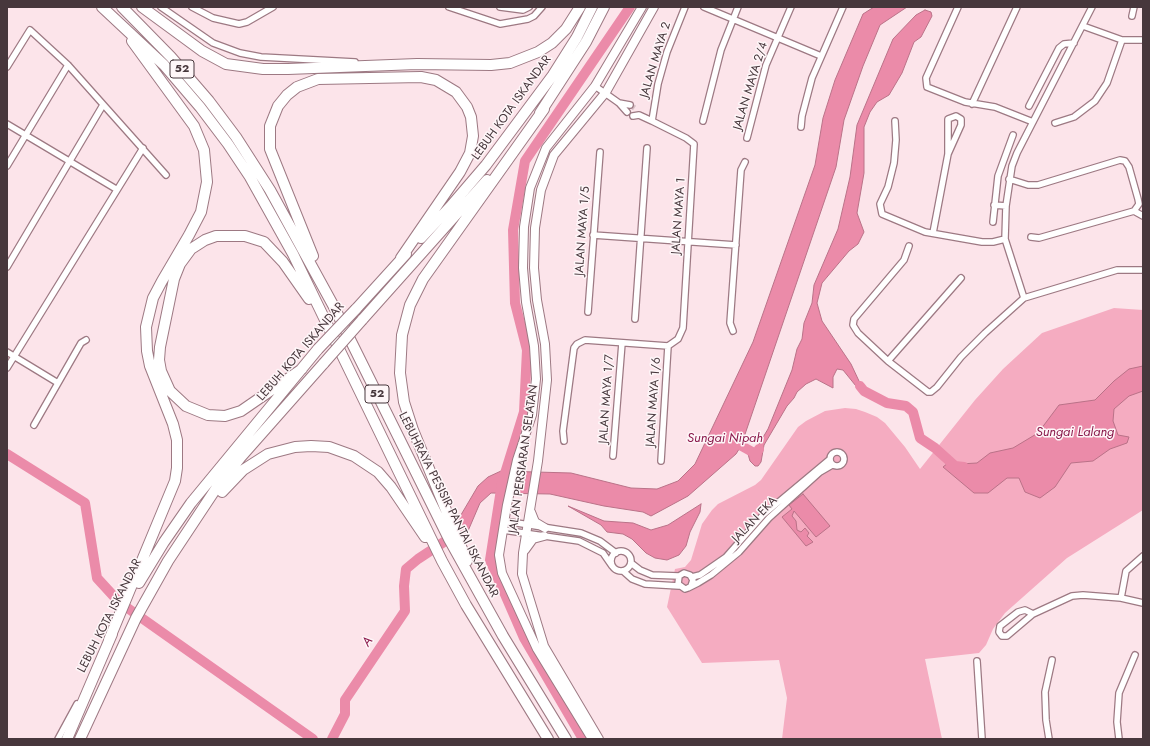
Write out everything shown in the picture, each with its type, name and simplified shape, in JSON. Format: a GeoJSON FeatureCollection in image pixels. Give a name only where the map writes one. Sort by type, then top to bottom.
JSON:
{"type":"FeatureCollection","features":[{"type":"Feature","properties":{"kind":"highway","name":"52"},"geometry":{"type":"LineString","coordinates":[[102,7],[164,65],[200,107],[228,144],[280,230],[442,561],[466,605],[548,739]]}},
{"type":"Feature","properties":{"kind":"highway","name":"LEBUHRAYA PESISIR PANTAI ISKANDAR"},"geometry":{"type":"LineString","coordinates":[[122,7],[171,57],[209,101],[236,137],[270,190],[333,304],[420,483],[481,599],[566,739]]}},
{"type":"Feature","properties":{"kind":"highway"},"geometry":{"type":"LineString","coordinates":[[142,7],[202,51],[226,64],[263,69],[288,70],[418,64],[491,65],[510,63],[525,58],[552,43],[566,29],[580,7]]}},
{"type":"Feature","properties":{"kind":"highway","name":"LEBUH KOTA ISKANDAR"},"geometry":{"type":"LineString","coordinates":[[67,739],[110,640],[138,584],[178,521],[211,478],[318,350],[401,258],[450,207],[491,159],[554,75],[577,37],[592,7]]}},
{"type":"Feature","properties":{"kind":"highway","name":"LEBUH KOTA ISKANDAR"},"geometry":{"type":"LineString","coordinates":[[80,739],[136,618],[168,561],[219,484],[240,458],[464,206],[544,109],[586,42],[604,7]]}},
{"type":"Feature","properties":{"kind":"highway"},"geometry":{"type":"LineString","coordinates":[[110,640],[175,481],[178,453],[177,440],[173,424],[150,366],[147,351],[146,328],[154,298],[162,281],[201,212],[207,182],[204,150],[194,126],[134,44],[126,28]]}},
{"type":"Feature","properties":{"kind":"highway"},"geometry":{"type":"LineString","coordinates":[[333,304],[270,149],[269,133],[275,112],[282,100],[297,87],[312,80],[324,78],[421,77],[436,80],[449,87],[456,92],[467,107],[473,126],[473,140],[470,152],[460,172],[401,258]]}},
{"type":"Feature","properties":{"kind":"highway"},"geometry":{"type":"LineString","coordinates":[[481,599],[408,417],[400,373],[402,335],[410,305],[423,279],[544,109]]}},
{"type":"Feature","properties":{"kind":"highway"},"geometry":{"type":"LineString","coordinates":[[302,369],[249,407],[232,415],[208,416],[196,412],[181,403],[167,386],[161,371],[160,360],[168,306],[178,270],[188,253],[205,240],[227,235],[252,237],[264,242],[277,254],[323,318]]}},
{"type":"Feature","properties":{"kind":"highway"},"geometry":{"type":"LineString","coordinates":[[168,561],[229,482],[243,470],[260,458],[273,452],[295,446],[311,446],[346,452],[360,459],[378,472],[391,486],[442,561]]}},
{"type":"Feature","properties":{"kind":"street"},"geometry":{"type":"LineString","coordinates":[[161,7],[214,43],[250,56],[298,60],[418,64]]}},
{"type":"Feature","properties":{"kind":"street"},"geometry":{"type":"LineString","coordinates":[[192,7],[213,18],[239,24],[247,22],[273,7]]}},
{"type":"Feature","properties":{"kind":"street"},"geometry":{"type":"LineString","coordinates":[[449,7],[500,24],[528,19],[534,16],[542,7]]}},
{"type":"Feature","properties":{"kind":"street"},"geometry":{"type":"LineString","coordinates":[[500,7],[523,10],[529,7]]}},
{"type":"Feature","properties":{"kind":"street","name":"JALAN PERSIARAN SELATAN"},"geometry":{"type":"LineString","coordinates":[[592,739],[537,649],[502,573],[499,555],[508,498],[517,460],[532,415],[536,379],[534,346],[526,302],[523,268],[524,227],[530,188],[546,148],[595,86],[642,7]]}},
{"type":"Feature","properties":{"kind":"street","name":"JALAN PERSIARAN SELATAN"},"geometry":{"type":"LineString","coordinates":[[599,739],[544,646],[522,574],[523,553],[538,461],[547,380],[545,344],[537,300],[534,268],[535,228],[541,190],[554,155],[606,92],[654,7]]}},
{"type":"Feature","properties":{"kind":"street","name":"JALAN MAYA 2"},"geometry":{"type":"LineString","coordinates":[[652,121],[660,78],[685,7]]}},
{"type":"Feature","properties":{"kind":"street"},"geometry":{"type":"LineString","coordinates":[[704,7],[777,39],[821,56]]}},
{"type":"Feature","properties":{"kind":"street"},"geometry":{"type":"LineString","coordinates":[[702,121],[721,50],[738,7]]}},
{"type":"Feature","properties":{"kind":"street","name":"JALAN MAYA 2/4"},"geometry":{"type":"LineString","coordinates":[[747,138],[766,65],[791,7]]}},
{"type":"Feature","properties":{"kind":"street"},"geometry":{"type":"LineString","coordinates":[[802,127],[802,116],[812,78],[843,7]]}},
{"type":"Feature","properties":{"kind":"street"},"geometry":{"type":"LineString","coordinates":[[958,7],[926,82],[928,86],[931,89],[972,104],[999,108],[1033,122]]}},
{"type":"Feature","properties":{"kind":"street"},"geometry":{"type":"LineString","coordinates":[[972,104],[1017,7]]}},
{"type":"Feature","properties":{"kind":"street"},"geometry":{"type":"LineString","coordinates":[[1024,298],[1005,239],[1009,179],[1017,153],[1092,7]]}},
{"type":"Feature","properties":{"kind":"street"},"geometry":{"type":"LineString","coordinates":[[1132,16],[1134,7]]}},
{"type":"Feature","properties":{"kind":"street"},"geometry":{"type":"LineString","coordinates":[[1082,26],[1122,40],[1143,40]]}},
{"type":"Feature","properties":{"kind":"street"},"geometry":{"type":"LineString","coordinates":[[7,67],[30,30],[68,65],[166,175]]}},
{"type":"Feature","properties":{"kind":"street"},"geometry":{"type":"LineString","coordinates":[[1056,123],[1074,117],[1095,101],[1106,83],[1122,40]]}},
{"type":"Feature","properties":{"kind":"street"},"geometry":{"type":"LineString","coordinates":[[1029,106],[1059,48],[1064,44],[1074,43]]}},
{"type":"Feature","properties":{"kind":"street"},"geometry":{"type":"LineString","coordinates":[[7,166],[68,65]]}},
{"type":"Feature","properties":{"kind":"street"},"geometry":{"type":"LineString","coordinates":[[595,86],[606,92],[619,103],[626,112]]}},
{"type":"Feature","properties":{"kind":"street"},"geometry":{"type":"LineString","coordinates":[[1039,87],[1049,91]]}},
{"type":"Feature","properties":{"kind":"street"},"geometry":{"type":"LineString","coordinates":[[619,103],[630,105]]}},
{"type":"Feature","properties":{"kind":"street"},"geometry":{"type":"LineString","coordinates":[[7,267],[103,105]]}},
{"type":"Feature","properties":{"kind":"street","name":"JALAN MAYA 1"},"geometry":{"type":"LineString","coordinates":[[636,109],[636,115],[652,121],[686,138],[694,144],[683,328],[678,339],[668,346]]}},
{"type":"Feature","properties":{"kind":"street"},"geometry":{"type":"LineString","coordinates":[[933,232],[948,154],[948,119],[956,116],[961,119],[961,124],[948,154]]}},
{"type":"Feature","properties":{"kind":"street"},"geometry":{"type":"LineString","coordinates":[[895,121],[896,140],[894,163],[888,187],[880,204],[880,211],[884,216],[917,230],[982,242],[993,242],[1005,239]]}},
{"type":"Feature","properties":{"kind":"street"},"geometry":{"type":"LineString","coordinates":[[7,124],[116,190]]}},
{"type":"Feature","properties":{"kind":"street"},"geometry":{"type":"LineString","coordinates":[[993,222],[998,176],[1013,135]]}},
{"type":"Feature","properties":{"kind":"street"},"geometry":{"type":"LineString","coordinates":[[7,368],[143,148]]}},
{"type":"Feature","properties":{"kind":"street"},"geometry":{"type":"LineString","coordinates":[[636,319],[648,148]]}},
{"type":"Feature","properties":{"kind":"street"},"geometry":{"type":"LineString","coordinates":[[1007,150],[1017,153]]}},
{"type":"Feature","properties":{"kind":"street","name":"JALAN MAYA 1/5"},"geometry":{"type":"LineString","coordinates":[[588,312],[600,152]]}},
{"type":"Feature","properties":{"kind":"street"},"geometry":{"type":"LineString","coordinates":[[1009,179],[1028,185],[1038,185],[1115,160],[1124,161],[1129,167],[1139,204],[1134,211],[1039,238],[1032,237]]}},
{"type":"Feature","properties":{"kind":"street"},"geometry":{"type":"LineString","coordinates":[[733,331],[730,323],[741,170],[745,162]]}},
{"type":"Feature","properties":{"kind":"street"},"geometry":{"type":"LineString","coordinates":[[994,205],[1006,206]]}},
{"type":"Feature","properties":{"kind":"street"},"geometry":{"type":"LineString","coordinates":[[1134,211],[1143,216]]}},
{"type":"Feature","properties":{"kind":"street"},"geometry":{"type":"LineString","coordinates":[[593,235],[688,243],[736,245]]}},
{"type":"Feature","properties":{"kind":"street"},"geometry":{"type":"LineString","coordinates":[[910,246],[904,260],[853,322],[858,333],[888,361],[925,391],[931,392],[985,333],[1024,298],[1117,270],[1143,270]]}},
{"type":"Feature","properties":{"kind":"street"},"geometry":{"type":"LineString","coordinates":[[888,361],[960,278]]}},
{"type":"Feature","properties":{"kind":"street"},"geometry":{"type":"LineString","coordinates":[[34,425],[81,343],[86,340]]}},
{"type":"Feature","properties":{"kind":"street"},"geometry":{"type":"LineString","coordinates":[[564,441],[563,431],[574,348],[576,344],[584,340],[668,346]]}},
{"type":"Feature","properties":{"kind":"street","name":"JALAN MAYA 1/7"},"geometry":{"type":"LineString","coordinates":[[614,456],[622,343]]}},
{"type":"Feature","properties":{"kind":"street","name":"JALAN MAYA 1/6"},"geometry":{"type":"LineString","coordinates":[[661,460],[668,346]]}},
{"type":"Feature","properties":{"kind":"street"},"geometry":{"type":"LineString","coordinates":[[7,352],[58,383]]}},
{"type":"Feature","properties":{"kind":"street","name":"JALAN EKA"},"geometry":{"type":"LineString","coordinates":[[691,586],[722,567],[739,552],[769,518],[820,472],[832,465],[840,466],[844,462],[844,457],[837,452],[832,454],[830,458],[763,515],[726,557],[700,575],[692,577]]}},
{"type":"Feature","properties":{"kind":"street"},"geometry":{"type":"LineString","coordinates":[[830,458],[832,465]]}},
{"type":"Feature","properties":{"kind":"street"},"geometry":{"type":"LineString","coordinates":[[531,505],[535,522],[544,532]]}},
{"type":"Feature","properties":{"kind":"street"},"geometry":{"type":"LineString","coordinates":[[504,521],[528,525],[544,532],[588,544],[603,553],[612,566],[617,571],[624,571],[630,567],[630,557],[627,553],[621,551],[616,553],[612,559],[612,566]]}},
{"type":"Feature","properties":{"kind":"street"},"geometry":{"type":"LineString","coordinates":[[503,530],[526,534],[544,532],[591,536],[608,546],[616,553]]}},
{"type":"Feature","properties":{"kind":"street"},"geometry":{"type":"LineString","coordinates":[[523,553],[530,542],[544,532]]}},
{"type":"Feature","properties":{"kind":"street"},"geometry":{"type":"LineString","coordinates":[[1121,598],[1126,571],[1143,556]]}},
{"type":"Feature","properties":{"kind":"street"},"geometry":{"type":"LineString","coordinates":[[624,571],[632,579],[645,584],[679,586],[685,589],[691,586],[692,577],[687,573],[679,576],[652,575],[645,573],[631,563]]}},
{"type":"Feature","properties":{"kind":"street"},"geometry":{"type":"LineString","coordinates":[[679,576],[677,581],[679,586]]}},
{"type":"Feature","properties":{"kind":"street"},"geometry":{"type":"LineString","coordinates":[[514,597],[526,591]]}},
{"type":"Feature","properties":{"kind":"street"},"geometry":{"type":"LineString","coordinates":[[1033,614],[1025,610],[1018,612],[1000,626],[999,632],[1002,636],[1007,636],[1033,614],[1072,596],[1083,595],[1121,598],[1143,603]]}},
{"type":"Feature","properties":{"kind":"street"},"geometry":{"type":"LineString","coordinates":[[1119,739],[1117,722],[1119,693],[1135,655]]}},
{"type":"Feature","properties":{"kind":"street"},"geometry":{"type":"LineString","coordinates":[[1050,739],[1046,720],[1045,692],[1052,660]]}},
{"type":"Feature","properties":{"kind":"street"},"geometry":{"type":"LineString","coordinates":[[978,661],[982,739]]}},
{"type":"Feature","properties":{"kind":"street"},"geometry":{"type":"LineString","coordinates":[[58,739],[95,673]]}},
{"type":"Feature","properties":{"kind":"shaded area"},"geometry":{"type":"Polygon","coordinates":[[[1114,308],[1143,310],[1143,510],[1067,558],[1005,613],[993,629],[986,645],[979,653],[925,659],[942,739],[782,739],[787,698],[779,660],[702,663],[667,607],[675,569],[685,567],[691,560],[702,524],[712,510],[718,504],[755,485],[761,480],[798,427],[825,411],[845,408],[856,409],[877,417],[885,423],[905,447],[920,469],[975,400],[1003,369],[1042,333],[1114,308]]]}},
{"type":"Feature","properties":{"kind":"water","name":"Sungai Nipah"},"geometry":{"type":"Polygon","coordinates":[[[874,7],[907,7],[880,25],[863,66],[844,120],[836,167],[741,446],[736,454],[688,496],[651,516],[643,512],[604,506],[550,494],[491,493],[480,503],[465,538],[461,540],[455,525],[478,486],[488,477],[501,471],[571,473],[631,488],[657,489],[678,481],[695,464],[753,342],[815,165],[823,118],[835,80],[863,14],[874,7]]]}},
{"type":"Feature","properties":{"kind":"water"},"geometry":{"type":"Polygon","coordinates":[[[925,10],[931,12],[932,16],[921,37],[914,42],[902,73],[889,95],[877,102],[870,112],[864,127],[864,173],[857,213],[864,232],[858,244],[849,251],[822,283],[817,303],[822,321],[851,364],[859,381],[870,394],[860,391],[843,370],[837,369],[833,377],[833,388],[816,379],[806,384],[797,392],[787,406],[764,445],[761,462],[758,466],[755,466],[750,461],[748,454],[751,449],[756,449],[768,429],[792,370],[797,349],[802,339],[804,323],[812,303],[814,285],[838,229],[850,177],[857,125],[893,39],[916,15],[925,10]]]}},
{"type":"Feature","properties":{"kind":"water","name":"Sungai Lalang"},"geometry":{"type":"Polygon","coordinates":[[[1143,366],[1143,391],[1129,396],[1114,409],[1113,421],[1118,435],[1129,437],[1127,443],[1110,449],[1093,461],[1071,463],[1055,487],[1040,498],[1025,492],[1019,478],[1007,478],[988,493],[974,493],[943,467],[948,463],[977,463],[990,453],[1013,448],[1038,433],[1059,405],[1095,400],[1114,381],[1129,369],[1143,366]]]}},
{"type":"Feature","properties":{"kind":"water"},"geometry":{"type":"Polygon","coordinates":[[[803,494],[830,526],[816,537],[794,511],[792,516],[796,521],[797,530],[801,532],[805,528],[809,533],[807,536],[813,542],[806,546],[782,517],[792,509],[789,505],[803,494]]]}},
{"type":"Feature","properties":{"kind":"water"},"geometry":{"type":"Polygon","coordinates":[[[701,504],[700,512],[690,532],[686,546],[679,555],[667,560],[655,558],[646,553],[632,539],[623,534],[607,532],[601,525],[568,506],[604,521],[633,523],[651,530],[668,525],[701,504]]]}},
{"type":"Feature","properties":{"kind":"waterway"},"geometry":{"type":"LineString","coordinates":[[583,739],[524,638],[490,560],[502,483],[524,412],[527,350],[515,303],[513,230],[525,161],[630,7]]}},
{"type":"Feature","properties":{"kind":"waterway"},"geometry":{"type":"LineString","coordinates":[[860,386],[864,391],[887,403],[906,406],[913,412],[920,438],[935,448],[955,466],[964,467]]}},
{"type":"Feature","properties":{"kind":"waterway"},"geometry":{"type":"LineString","coordinates":[[729,439],[756,454],[759,449]]}},
{"type":"Feature","properties":{"kind":"waterway"},"geometry":{"type":"LineString","coordinates":[[7,454],[85,503],[97,578],[119,602],[313,739]]}},
{"type":"Feature","properties":{"kind":"waterway","name":"A"},"geometry":{"type":"LineString","coordinates":[[332,739],[345,714],[345,700],[405,611],[404,586],[406,569],[418,559],[456,534]]}},
{"type":"Feature","properties":{"kind":"tunnel"},"geometry":{"type":"LineString","coordinates":[[630,105],[636,109]]}}]}
